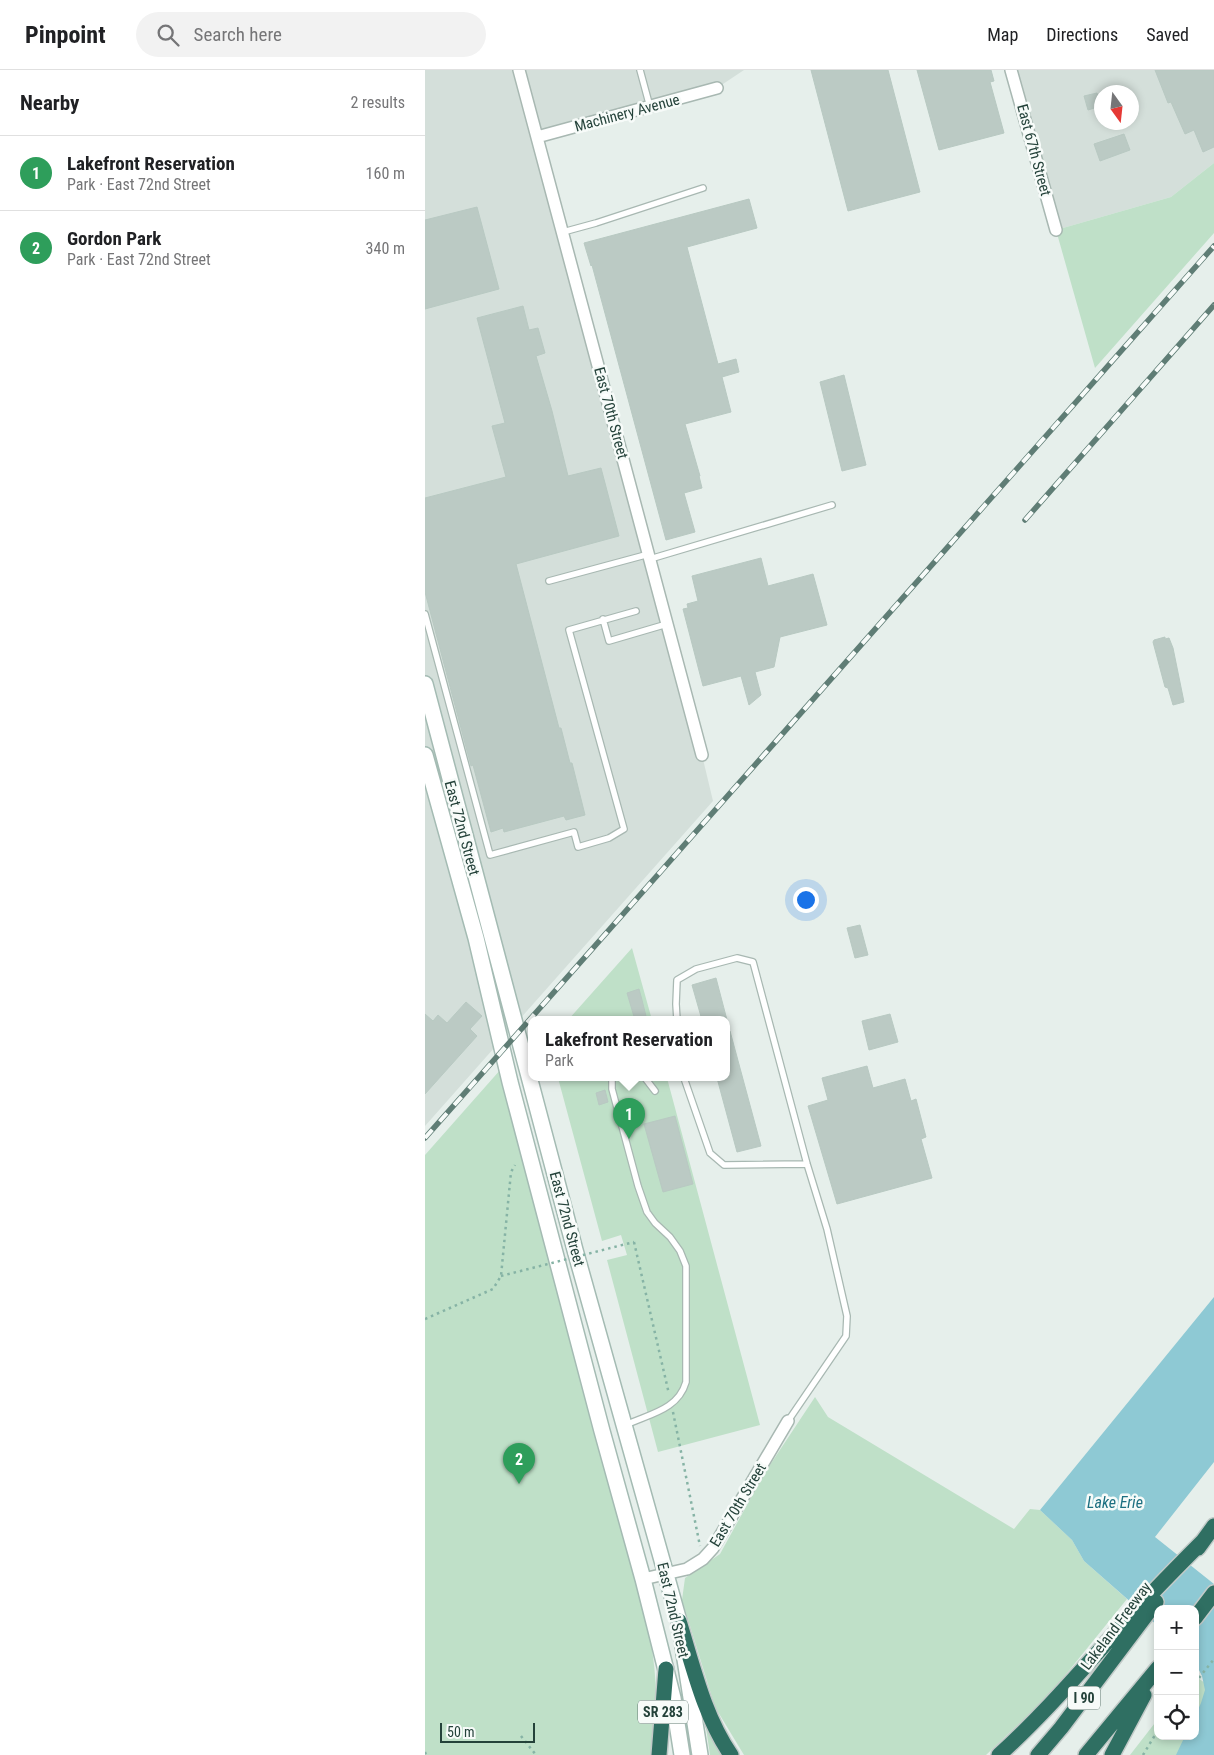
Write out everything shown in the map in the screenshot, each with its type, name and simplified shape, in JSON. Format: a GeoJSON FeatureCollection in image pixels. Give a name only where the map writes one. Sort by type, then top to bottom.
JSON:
{"type":"FeatureCollection","features":[{"type":"Feature","properties":{"kind":"highway"},"geometry":{"type":"LineString","coordinates":[[999,1755],[1123,1634],[1214,1526]]}},
{"type":"Feature","properties":{"kind":"highway"},"geometry":{"type":"LineString","coordinates":[[1199,1613],[1214,1593]]}},
{"type":"Feature","properties":{"kind":"highway"},"geometry":{"type":"LineString","coordinates":[[679,1622],[704,1699],[717,1731],[731,1755]]}},
{"type":"Feature","properties":{"kind":"highway","name":"Lakeland Freeway"},"geometry":{"type":"LineString","coordinates":[[1038,1755],[1061,1728],[1123,1634]]}},
{"type":"Feature","properties":{"kind":"highway","name":"SR 283"},"geometry":{"type":"LineString","coordinates":[[659,1755],[666,1668]]}},
{"type":"Feature","properties":{"kind":"highway","name":"I 90"},"geometry":{"type":"LineString","coordinates":[[1086,1755],[1154,1674]]}},
{"type":"Feature","properties":{"kind":"highway"},"geometry":{"type":"LineString","coordinates":[[1112,1755],[1154,1676]]}},
{"type":"Feature","properties":{"kind":"main road","name":"East 72nd Street"},"geometry":{"type":"LineString","coordinates":[[425,684],[528,1070]]}},
{"type":"Feature","properties":{"kind":"main road","name":"East 72nd Street"},"geometry":{"type":"LineString","coordinates":[[425,755],[476,938],[510,1082],[666,1668],[682,1755]]}},
{"type":"Feature","properties":{"kind":"main road","name":"East 72nd Street"},"geometry":{"type":"LineString","coordinates":[[531,1081],[623,1426],[679,1622],[700,1755]]}},
{"type":"Feature","properties":{"kind":"main road"},"geometry":{"type":"LineString","coordinates":[[602,1430],[623,1426]]}},
{"type":"Feature","properties":{"kind":"street","name":"East 70th Street"},"geometry":{"type":"LineString","coordinates":[[519,70],[702,755]]}},
{"type":"Feature","properties":{"kind":"street","name":"East 67th Street"},"geometry":{"type":"LineString","coordinates":[[1011,70],[1056,230]]}},
{"type":"Feature","properties":{"kind":"street","name":"Machinery Avenue"},"geometry":{"type":"LineString","coordinates":[[537,137],[717,88]]}},
{"type":"Feature","properties":{"kind":"street","name":"East 70th Street"},"geometry":{"type":"LineString","coordinates":[[643,1579],[687,1569],[703,1559],[713,1548],[788,1421]]}},
{"type":"Feature","properties":{"kind":"lane"},"geometry":{"type":"LineString","coordinates":[[640,70],[650,107]]}},
{"type":"Feature","properties":{"kind":"lane"},"geometry":{"type":"LineString","coordinates":[[563,232],[703,188]]}},
{"type":"Feature","properties":{"kind":"lane"},"geometry":{"type":"LineString","coordinates":[[549,581],[649,556],[832,505]]}},
{"type":"Feature","properties":{"kind":"lane"},"geometry":{"type":"LineString","coordinates":[[425,614],[490,855],[574,832],[578,847],[609,838],[624,829],[569,630],[635,611]]}},
{"type":"Feature","properties":{"kind":"lane"},"geometry":{"type":"LineString","coordinates":[[603,619],[609,641],[667,624]]}},
{"type":"Feature","properties":{"kind":"lane"},"geometry":{"type":"LineString","coordinates":[[677,1016],[677,980],[696,969],[737,958],[753,962],[807,1164],[827,1229],[847,1316],[846,1336],[788,1421]]}},
{"type":"Feature","properties":{"kind":"lane"},"geometry":{"type":"LineString","coordinates":[[612,1081],[612,1089],[638,1186],[647,1212],[681,1251],[686,1266],[687,1284],[685,1382],[683,1393],[666,1408],[623,1426]]}},
{"type":"Feature","properties":{"kind":"lane"},"geometry":{"type":"LineString","coordinates":[[647,1081],[655,1091]]}},
{"type":"Feature","properties":{"kind":"lane"},"geometry":{"type":"LineString","coordinates":[[685,1081],[710,1153],[724,1165],[807,1164]]}},
{"type":"Feature","properties":{"kind":"path"},"geometry":{"type":"LineString","coordinates":[[425,1319],[493,1289],[501,1276],[511,1172],[515,1165]]}},
{"type":"Feature","properties":{"kind":"path"},"geometry":{"type":"LineString","coordinates":[[501,1276],[634,1242]]}},
{"type":"Feature","properties":{"kind":"path"},"geometry":{"type":"LineString","coordinates":[[1199,1678],[1214,1659]]}},
{"type":"Feature","properties":{"kind":"path"},"geometry":{"type":"LineString","coordinates":[[521,1736],[536,1755]]}},
{"type":"Feature","properties":{"kind":"path"},"geometry":{"type":"LineString","coordinates":[[1143,1755],[1154,1737]]}},
{"type":"Feature","properties":{"kind":"shaded area"},"geometry":{"type":"Polygon","coordinates":[[[425,70],[744,70],[717,88],[538,137],[713,801],[425,1126],[425,70]]]}},
{"type":"Feature","properties":{"kind":"shaded area"},"geometry":{"type":"Polygon","coordinates":[[[1011,70],[1214,70],[1214,163],[1171,197],[1056,230],[1011,70]]]}},
{"type":"Feature","properties":{"kind":"green space"},"geometry":{"type":"Polygon","coordinates":[[[1214,163],[1214,233],[1095,368],[1056,230],[1171,197],[1214,163]]]}},
{"type":"Feature","properties":{"kind":"green space"},"geometry":{"type":"Polygon","coordinates":[[[632,948],[651,1016],[572,1016],[632,948]]]}},
{"type":"Feature","properties":{"kind":"green space"},"geometry":{"type":"Polygon","coordinates":[[[501,1069],[639,1584],[651,1640],[656,1683],[653,1755],[425,1755],[425,1155],[501,1069]]]}},
{"type":"Feature","properties":{"kind":"green space"},"geometry":{"type":"Polygon","coordinates":[[[559,1081],[668,1081],[760,1425],[658,1452],[607,1260],[627,1255],[621,1235],[602,1241],[559,1081]]]}},
{"type":"Feature","properties":{"kind":"green space"},"geometry":{"type":"Polygon","coordinates":[[[815,1397],[828,1417],[1014,1529],[1030,1509],[1040,1510],[1072,1540],[1084,1561],[1127,1599],[1050,1694],[986,1755],[744,1755],[715,1707],[682,1600],[685,1578],[720,1554],[764,1474],[815,1397]]]}},
{"type":"Feature","properties":{"kind":"green space"},"geometry":{"type":"Polygon","coordinates":[[[1199,1679],[1209,1686],[1199,1719],[1199,1679]]]}},
{"type":"Feature","properties":{"kind":"green space"},"geometry":{"type":"Polygon","coordinates":[[[705,1721],[723,1755],[710,1755],[705,1721]]]}},
{"type":"Feature","properties":{"kind":"green space"},"geometry":{"type":"Polygon","coordinates":[[[1154,1724],[1154,1740],[1192,1740],[1186,1755],[1130,1755],[1154,1724]]]}},
{"type":"Feature","properties":{"kind":"water","name":"Lake Erie"},"geometry":{"type":"Polygon","coordinates":[[[1214,1297],[1214,1462],[1155,1537],[1214,1584],[1214,1755],[1176,1755],[1183,1740],[1199,1740],[1199,1707],[1205,1690],[1199,1670],[1199,1605],[1154,1605],[1154,1622],[1084,1561],[1072,1540],[1040,1510],[1214,1297]]]}},
{"type":"Feature","properties":{"kind":"building"},"geometry":{"type":"Polygon","coordinates":[[[811,70],[888,70],[920,192],[848,211],[811,70]]]}},
{"type":"Feature","properties":{"kind":"building"},"geometry":{"type":"Polygon","coordinates":[[[917,70],[991,70],[994,81],[990,82],[1004,133],[939,150],[917,70]]]}},
{"type":"Feature","properties":{"kind":"building"},"geometry":{"type":"Polygon","coordinates":[[[1155,70],[1214,70],[1214,147],[1203,152],[1194,130],[1185,134],[1171,102],[1168,103],[1155,70]]]}},
{"type":"Feature","properties":{"kind":"building"},"geometry":{"type":"Polygon","coordinates":[[[1094,94],[1094,108],[1088,110],[1084,96],[1094,94]]]}},
{"type":"Feature","properties":{"kind":"building"},"geometry":{"type":"Polygon","coordinates":[[[1124,134],[1130,150],[1100,161],[1094,144],[1124,134]]]}},
{"type":"Feature","properties":{"kind":"building"},"geometry":{"type":"Polygon","coordinates":[[[749,199],[757,228],[687,247],[718,364],[736,359],[739,372],[722,377],[731,412],[685,424],[702,488],[684,493],[695,532],[666,540],[592,265],[584,243],[749,199]]]}},
{"type":"Feature","properties":{"kind":"building"},"geometry":{"type":"Polygon","coordinates":[[[477,207],[499,289],[425,309],[425,220],[477,207]]]}},
{"type":"Feature","properties":{"kind":"building"},"geometry":{"type":"Polygon","coordinates":[[[523,306],[529,330],[538,328],[545,353],[536,356],[568,476],[601,468],[619,536],[516,564],[559,728],[561,728],[570,763],[572,763],[585,815],[566,820],[564,816],[504,832],[503,828],[491,832],[473,765],[471,766],[425,592],[425,498],[506,477],[492,426],[505,423],[477,318],[523,306]]]}},
{"type":"Feature","properties":{"kind":"building"},"geometry":{"type":"Polygon","coordinates":[[[844,375],[866,465],[842,471],[820,382],[844,375]]]}},
{"type":"Feature","properties":{"kind":"building"},"geometry":{"type":"Polygon","coordinates":[[[761,558],[768,586],[813,574],[827,625],[780,637],[774,667],[755,672],[761,695],[749,705],[741,676],[703,686],[683,609],[688,608],[687,604],[698,601],[692,576],[761,558]]]}},
{"type":"Feature","properties":{"kind":"building"},"geometry":{"type":"Polygon","coordinates":[[[1165,637],[1165,639],[1169,638],[1173,648],[1184,702],[1173,705],[1168,688],[1165,687],[1153,642],[1165,637]]]}},
{"type":"Feature","properties":{"kind":"building"},"geometry":{"type":"Polygon","coordinates":[[[860,925],[868,955],[855,958],[847,928],[860,925]]]}},
{"type":"Feature","properties":{"kind":"building"},"geometry":{"type":"Polygon","coordinates":[[[716,978],[726,1016],[701,1016],[692,985],[716,978]]]}},
{"type":"Feature","properties":{"kind":"building"},"geometry":{"type":"Polygon","coordinates":[[[639,989],[646,1016],[634,1016],[627,993],[639,989]]]}},
{"type":"Feature","properties":{"kind":"building"},"geometry":{"type":"Polygon","coordinates":[[[466,1002],[482,1016],[470,1029],[477,1036],[425,1094],[425,1014],[433,1021],[438,1015],[447,1023],[466,1002]]]}},
{"type":"Feature","properties":{"kind":"building"},"geometry":{"type":"Polygon","coordinates":[[[890,1014],[898,1042],[869,1050],[862,1021],[890,1014]]]}},
{"type":"Feature","properties":{"kind":"building"},"geometry":{"type":"Polygon","coordinates":[[[730,1031],[761,1146],[737,1152],[718,1081],[730,1081],[730,1031]]]}},
{"type":"Feature","properties":{"kind":"building"},"geometry":{"type":"Polygon","coordinates":[[[867,1066],[873,1088],[905,1079],[911,1101],[916,1099],[926,1137],[921,1139],[932,1178],[837,1204],[808,1106],[828,1100],[822,1078],[867,1066]]]}},
{"type":"Feature","properties":{"kind":"building"},"geometry":{"type":"Polygon","coordinates":[[[605,1090],[608,1102],[599,1105],[596,1093],[605,1090]]]}},
{"type":"Feature","properties":{"kind":"building"},"geometry":{"type":"Polygon","coordinates":[[[675,1116],[693,1184],[663,1192],[644,1124],[675,1116]]]}},
{"type":"Feature","properties":{"kind":"railway"},"geometry":{"type":"LineString","coordinates":[[533,1016],[1214,246]]}},
{"type":"Feature","properties":{"kind":"railway"},"geometry":{"type":"LineString","coordinates":[[1025,520],[1214,305]]}},
{"type":"Feature","properties":{"kind":"railway"},"geometry":{"type":"LineString","coordinates":[[425,1138],[528,1022]]}},
{"type":"Feature","properties":{"kind":"place","name":"Lakefront Reservation"},"geometry":{"type":"Point","coordinates":[629,1139]}},
{"type":"Feature","properties":{"kind":"place","name":"Gordon Park"},"geometry":{"type":"Point","coordinates":[519,1484]}}]}
